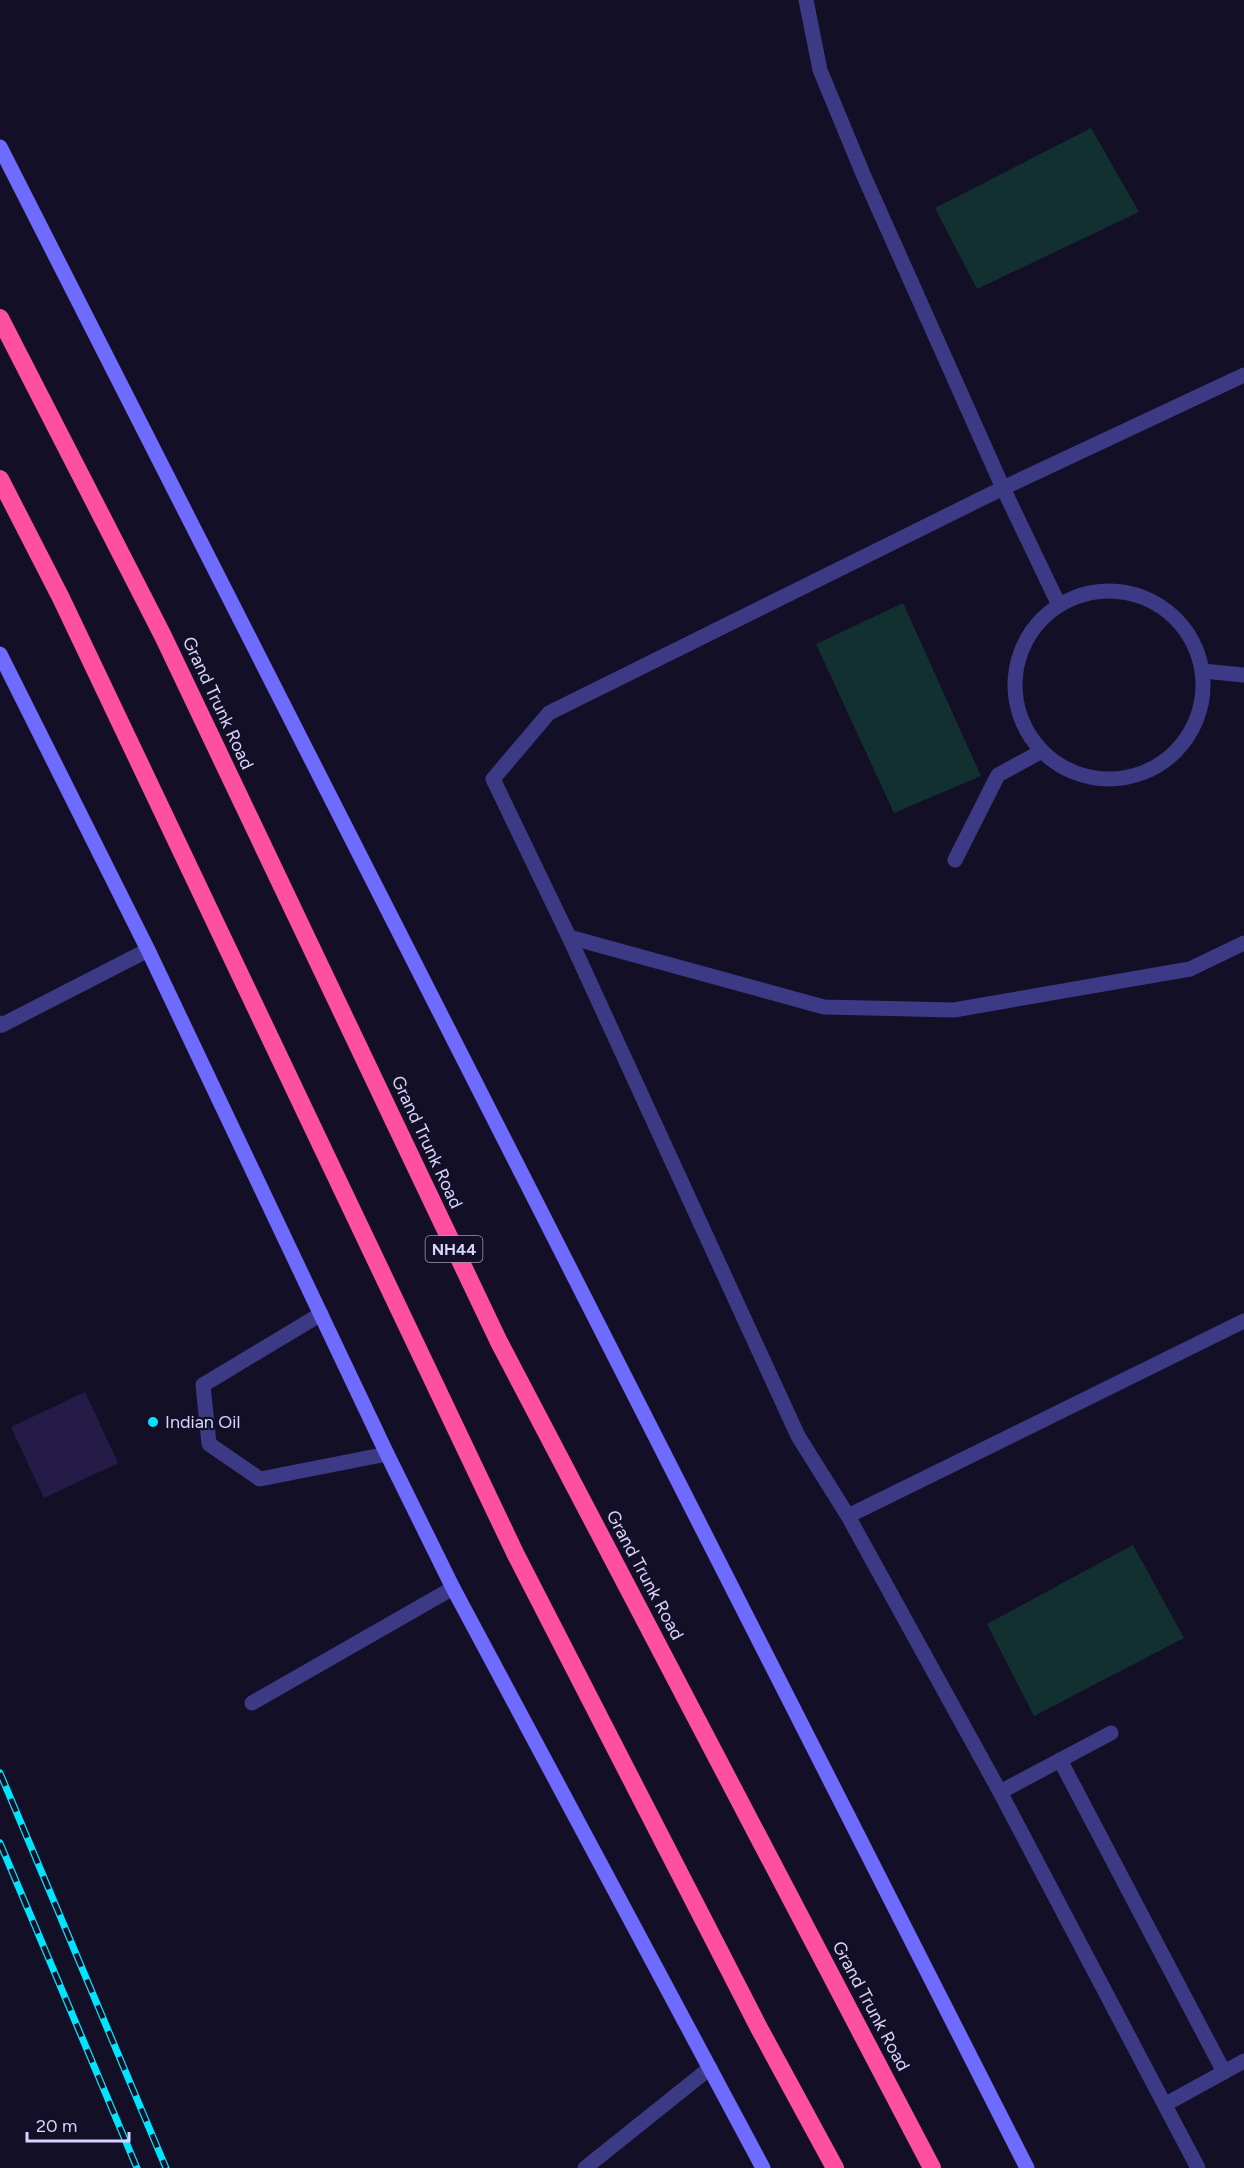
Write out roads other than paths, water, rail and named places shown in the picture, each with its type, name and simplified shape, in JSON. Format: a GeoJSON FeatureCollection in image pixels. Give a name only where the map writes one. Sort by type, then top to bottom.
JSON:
{"type":"FeatureCollection","features":[{"type":"Feature","properties":{"kind":"highway","name":"Grand Trunk Road"},"geometry":{"type":"LineString","coordinates":[[0,318],[163,636],[499,1342],[932,2168]]}},
{"type":"Feature","properties":{"kind":"highway"},"geometry":{"type":"LineString","coordinates":[[0,479],[61,598],[514,1553],[759,2028],[835,2168]]}},
{"type":"Feature","properties":{"kind":"street"},"geometry":{"type":"LineString","coordinates":[[806,0],[820,70],[863,174],[1003,488],[1058,603]]}},
{"type":"Feature","properties":{"kind":"street"},"geometry":{"type":"LineString","coordinates":[[0,147],[1027,2168]]}},
{"type":"Feature","properties":{"kind":"street"},"geometry":{"type":"LineString","coordinates":[[1198,2168],[1000,1792],[848,1516],[798,1436],[569,937],[493,779],[549,712],[1003,488],[1244,375]]}},
{"type":"Feature","properties":{"kind":"street"},"geometry":{"type":"LineString","coordinates":[[1114,591],[1146,598],[1173,615],[1193,640],[1203,671],[1203,700],[1194,728],[1176,751],[1153,768],[1125,778],[1096,778],[1068,770],[1042,751],[1028,732],[1017,707],[1014,680],[1020,653],[1033,629],[1058,603],[1081,594],[1114,591]]}},
{"type":"Feature","properties":{"kind":"street"},"geometry":{"type":"LineString","coordinates":[[0,654],[148,950],[453,1588],[763,2168]]}},
{"type":"Feature","properties":{"kind":"street"},"geometry":{"type":"LineString","coordinates":[[1203,671],[1244,675]]}},
{"type":"Feature","properties":{"kind":"street"},"geometry":{"type":"LineString","coordinates":[[955,860],[998,775],[1042,751]]}},
{"type":"Feature","properties":{"kind":"street"},"geometry":{"type":"LineString","coordinates":[[569,937],[824,1007],[954,1010],[1190,969],[1244,943]]}},
{"type":"Feature","properties":{"kind":"street"},"geometry":{"type":"LineString","coordinates":[[0,1023],[2,1025],[148,950]]}},
{"type":"Feature","properties":{"kind":"street"},"geometry":{"type":"LineString","coordinates":[[321,1314],[203,1385],[209,1444],[260,1479],[387,1454]]}},
{"type":"Feature","properties":{"kind":"street"},"geometry":{"type":"LineString","coordinates":[[848,1516],[1244,1321]]}},
{"type":"Feature","properties":{"kind":"street"},"geometry":{"type":"LineString","coordinates":[[252,1703],[453,1588]]}},
{"type":"Feature","properties":{"kind":"street"},"geometry":{"type":"LineString","coordinates":[[1000,1792],[1111,1733]]}},
{"type":"Feature","properties":{"kind":"street"},"geometry":{"type":"LineString","coordinates":[[1060,1760],[1224,2072]]}},
{"type":"Feature","properties":{"kind":"street"},"geometry":{"type":"LineString","coordinates":[[1166,2104],[1244,2061]]}},
{"type":"Feature","properties":{"kind":"street"},"geometry":{"type":"LineString","coordinates":[[585,2168],[710,2068]]}},
{"type":"Feature","properties":{"kind":"railway"},"geometry":{"type":"LineString","coordinates":[[0,1773],[166,2168]]}},
{"type":"Feature","properties":{"kind":"railway"},"geometry":{"type":"LineString","coordinates":[[0,1843],[137,2168]]}},
{"type":"Feature","properties":{"kind":"place","name":"Indian Oil"},"geometry":{"type":"Point","coordinates":[153,1422]}}]}
